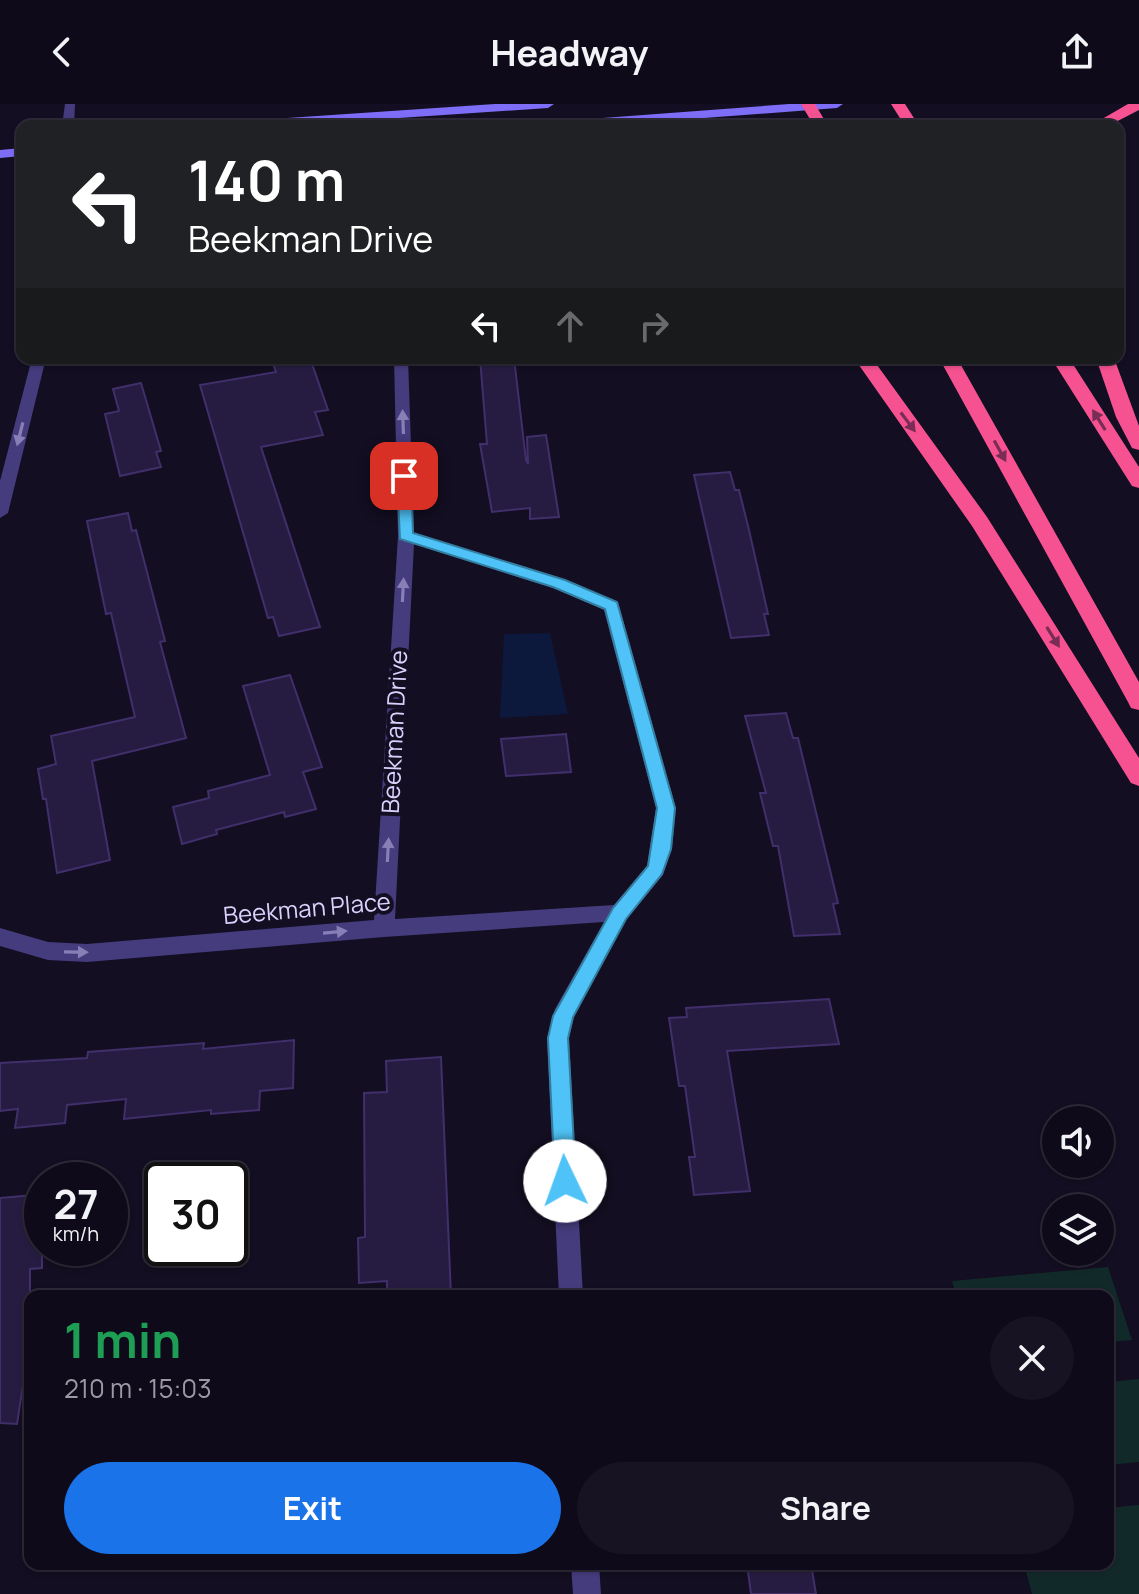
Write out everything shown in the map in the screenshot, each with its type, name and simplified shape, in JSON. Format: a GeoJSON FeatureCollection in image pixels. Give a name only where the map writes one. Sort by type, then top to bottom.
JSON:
{"type":"FeatureCollection","features":[{"type":"Feature","properties":{"kind":"highway"},"geometry":{"type":"LineString","coordinates":[[1108,120],[1139,104]]}},
{"type":"Feature","properties":{"kind":"highway"},"geometry":{"type":"LineString","coordinates":[[867,364],[980,522],[1139,777]]}},
{"type":"Feature","properties":{"kind":"highway"},"geometry":{"type":"LineString","coordinates":[[951,364],[1139,702]]}},
{"type":"Feature","properties":{"kind":"highway"},"geometry":{"type":"LineString","coordinates":[[1064,364],[1139,482]]}},
{"type":"Feature","properties":{"kind":"highway"},"geometry":{"type":"LineString","coordinates":[[1107,364],[1125,417],[1139,444]]}},
{"type":"Feature","properties":{"kind":"main road"},"geometry":{"type":"LineString","coordinates":[[315,120],[548,104]]}},
{"type":"Feature","properties":{"kind":"main road"},"geometry":{"type":"LineString","coordinates":[[628,120],[837,104]]}},
{"type":"Feature","properties":{"kind":"street"},"geometry":{"type":"LineString","coordinates":[[0,513],[40,364]]}},
{"type":"Feature","properties":{"kind":"street","name":"Beekman Drive"},"geometry":{"type":"LineString","coordinates":[[384,928],[406,536],[401,364]]}},
{"type":"Feature","properties":{"kind":"street"},"geometry":{"type":"LineString","coordinates":[[406,536],[559,584],[612,606],[666,808],[662,849],[656,869],[620,913],[563,1016],[558,1038],[571,1290]]}},
{"type":"Feature","properties":{"kind":"street","name":"Beekman Place"},"geometry":{"type":"LineString","coordinates":[[0,937],[48,951],[87,953],[384,928],[620,913]]}},
{"type":"Feature","properties":{"kind":"street"},"geometry":{"type":"LineString","coordinates":[[585,1570],[587,1594]]}},
{"type":"Feature","properties":{"kind":"green space"},"geometry":{"type":"Polygon","coordinates":[[[1108,1267],[1132,1340],[1114,1342],[1114,1290],[954,1290],[952,1281],[1108,1267]]]}},
{"type":"Feature","properties":{"kind":"green space"},"geometry":{"type":"Polygon","coordinates":[[[1139,1379],[1139,1462],[1114,1464],[1114,1381],[1139,1379]]]}},
{"type":"Feature","properties":{"kind":"green space"},"geometry":{"type":"Polygon","coordinates":[[[1139,1505],[1139,1594],[1032,1594],[1026,1570],[1114,1570],[1114,1507],[1139,1505]]]}},
{"type":"Feature","properties":{"kind":"water"},"geometry":{"type":"Polygon","coordinates":[[[550,633],[568,714],[500,718],[504,634],[550,633]]]}},
{"type":"Feature","properties":{"kind":"building"},"geometry":{"type":"Polygon","coordinates":[[[273,364],[312,364],[328,410],[315,412],[323,435],[261,447],[320,627],[279,636],[273,617],[268,618],[200,385],[276,372],[273,364]]]}},
{"type":"Feature","properties":{"kind":"building"},"geometry":{"type":"Polygon","coordinates":[[[480,364],[515,364],[526,460],[528,464],[527,437],[546,435],[559,517],[530,519],[530,508],[492,512],[480,444],[487,444],[480,364]]]}},
{"type":"Feature","properties":{"kind":"building"},"geometry":{"type":"Polygon","coordinates":[[[141,383],[161,451],[156,452],[161,467],[120,476],[105,414],[119,411],[113,389],[141,383]]]}},
{"type":"Feature","properties":{"kind":"building"},"geometry":{"type":"Polygon","coordinates":[[[730,472],[735,490],[739,490],[749,530],[768,614],[764,614],[769,635],[731,638],[694,475],[730,472]]]}},
{"type":"Feature","properties":{"kind":"building"},"geometry":{"type":"Polygon","coordinates":[[[128,513],[132,531],[136,530],[165,641],[160,642],[186,738],[92,761],[110,860],[57,873],[46,799],[43,799],[38,769],[56,764],[51,736],[135,717],[111,613],[106,614],[87,521],[128,513]]]}},
{"type":"Feature","properties":{"kind":"building"},"geometry":{"type":"Polygon","coordinates":[[[290,675],[322,767],[303,772],[316,809],[285,817],[284,812],[216,830],[217,834],[182,844],[173,807],[209,798],[208,791],[270,775],[243,686],[290,675]]]}},
{"type":"Feature","properties":{"kind":"building"},"geometry":{"type":"Polygon","coordinates":[[[786,713],[793,738],[798,738],[838,903],[833,904],[840,934],[794,936],[778,846],[773,846],[760,793],[766,793],[745,716],[786,713]]]}},
{"type":"Feature","properties":{"kind":"building"},"geometry":{"type":"Polygon","coordinates":[[[566,734],[571,772],[506,776],[501,739],[566,734]]]}},
{"type":"Feature","properties":{"kind":"building"},"geometry":{"type":"Polygon","coordinates":[[[829,999],[839,1044],[727,1051],[750,1191],[694,1195],[689,1157],[695,1157],[685,1086],[679,1086],[669,1018],[687,1017],[686,1008],[829,999]]]}},
{"type":"Feature","properties":{"kind":"building"},"geometry":{"type":"Polygon","coordinates":[[[294,1040],[293,1088],[260,1091],[259,1110],[211,1114],[211,1110],[124,1119],[126,1099],[67,1105],[65,1123],[15,1128],[18,1109],[0,1111],[0,1063],[87,1058],[88,1052],[204,1043],[203,1049],[294,1040]]]}},
{"type":"Feature","properties":{"kind":"building"},"geometry":{"type":"Polygon","coordinates":[[[441,1057],[451,1290],[387,1290],[387,1281],[359,1283],[358,1238],[365,1237],[364,1093],[387,1092],[386,1061],[441,1057]]]}},
{"type":"Feature","properties":{"kind":"building"},"geometry":{"type":"Polygon","coordinates":[[[24,1196],[24,1266],[42,1268],[30,1269],[30,1290],[24,1290],[24,1378],[17,1424],[0,1423],[0,1198],[24,1196]]]}},
{"type":"Feature","properties":{"kind":"building"},"geometry":{"type":"Polygon","coordinates":[[[748,1570],[812,1570],[816,1594],[751,1594],[748,1570]]]}},
{"type":"Feature","properties":{"kind":"route"},"geometry":{"type":"LineString","coordinates":[[404,476],[406,536],[577,590],[612,606],[666,808],[662,849],[656,869],[620,913],[563,1016],[558,1038],[565,1181]]}}]}
